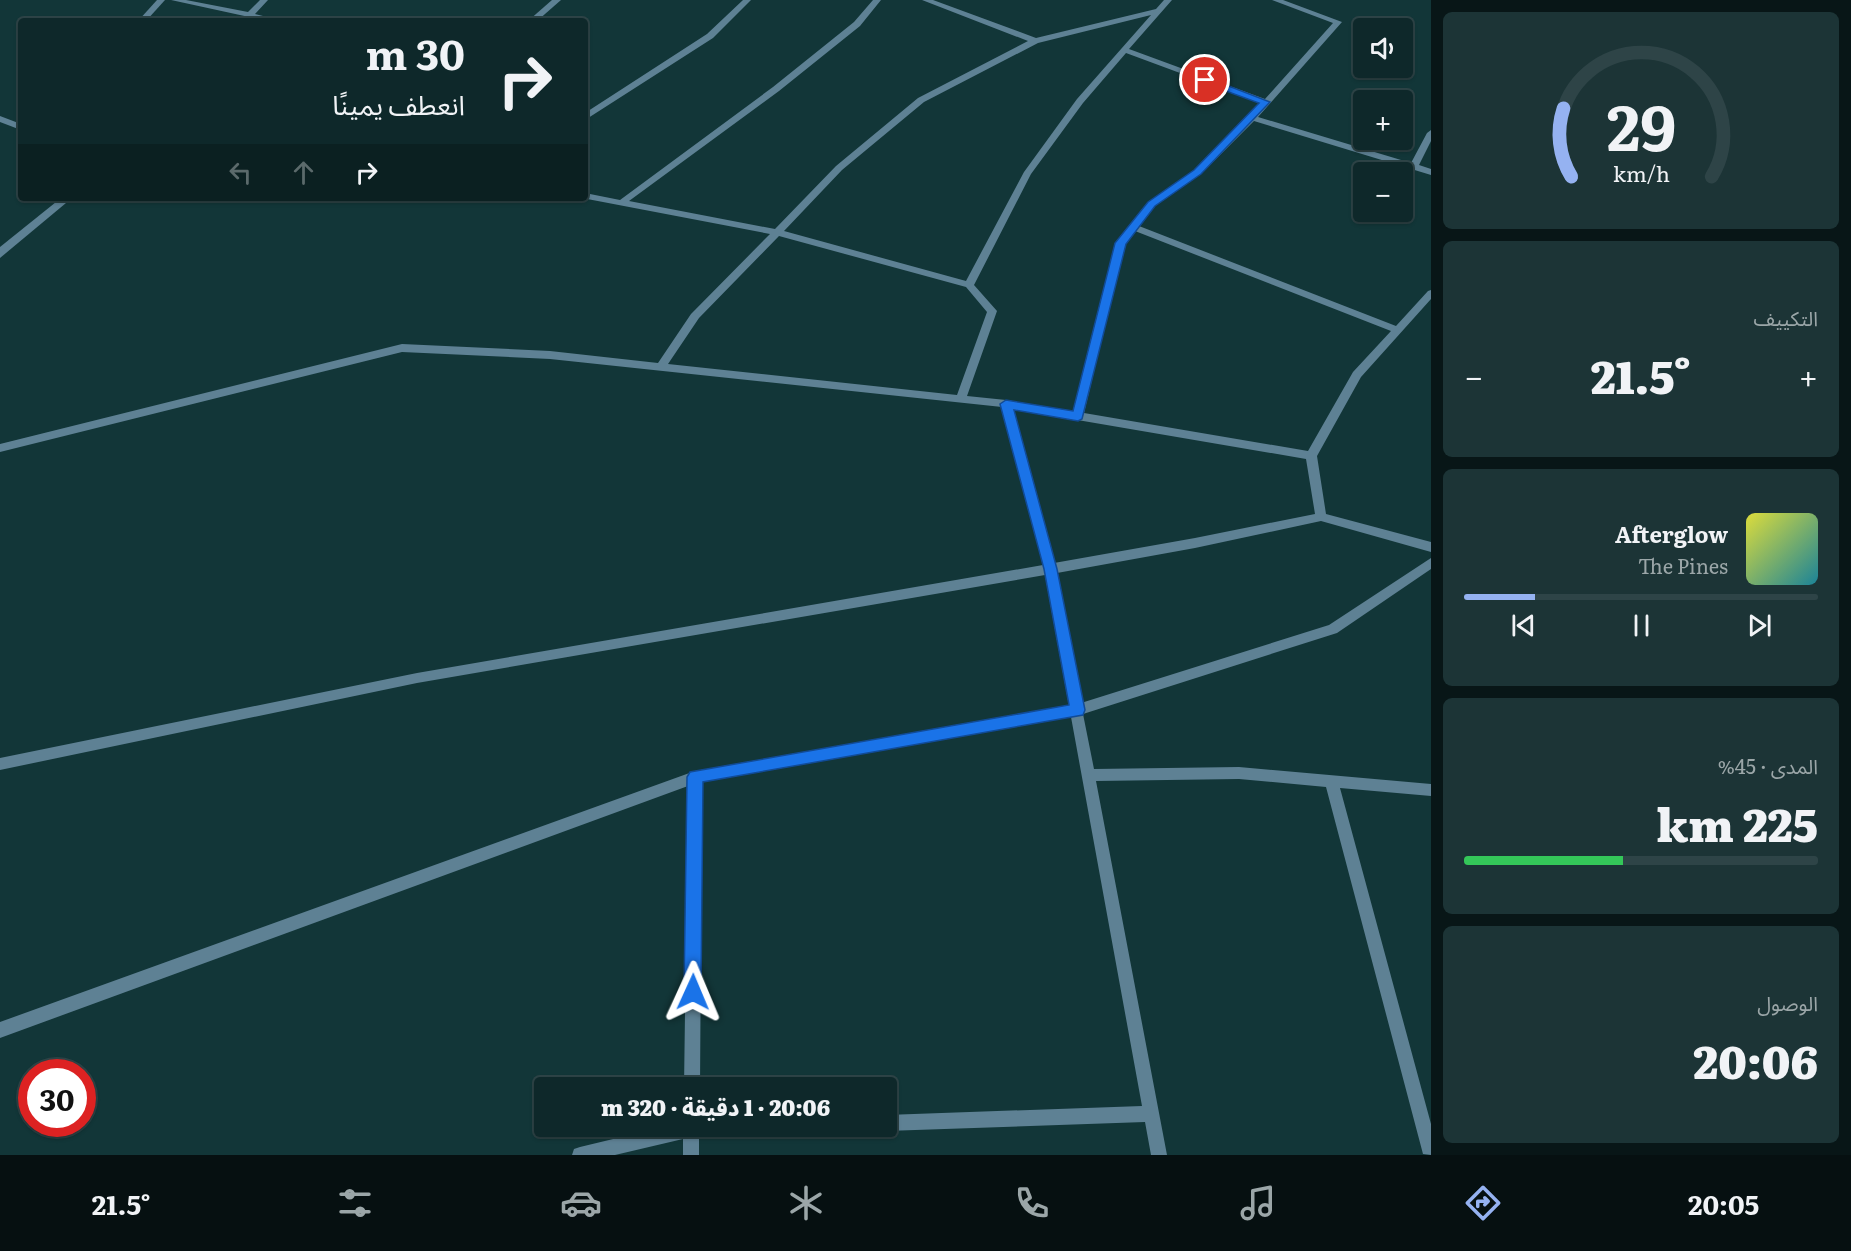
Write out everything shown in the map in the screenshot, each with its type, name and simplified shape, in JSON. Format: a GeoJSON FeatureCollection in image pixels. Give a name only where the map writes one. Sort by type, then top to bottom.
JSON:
{"type":"FeatureCollection","features":[{"type":"Feature","properties":{"kind":"street"},"geometry":{"type":"LineString","coordinates":[[145,18],[161,0]]}},
{"type":"Feature","properties":{"kind":"street"},"geometry":{"type":"LineString","coordinates":[[175,0],[264,18]]}},
{"type":"Feature","properties":{"kind":"street"},"geometry":{"type":"LineString","coordinates":[[250,15],[264,0]]}},
{"type":"Feature","properties":{"kind":"street"},"geometry":{"type":"LineString","coordinates":[[536,18],[557,0]]}},
{"type":"Feature","properties":{"kind":"street"},"geometry":{"type":"LineString","coordinates":[[588,115],[710,36],[747,0]]}},
{"type":"Feature","properties":{"kind":"street"},"geometry":{"type":"LineString","coordinates":[[621,203],[776,89],[857,24],[877,0]]}},
{"type":"Feature","properties":{"kind":"street"},"geometry":{"type":"LineString","coordinates":[[926,0],[1035,41]]}},
{"type":"Feature","properties":{"kind":"street"},"geometry":{"type":"LineString","coordinates":[[969,285],[1027,174],[1080,101],[1168,0]]}},
{"type":"Feature","properties":{"kind":"street"},"geometry":{"type":"LineString","coordinates":[[1078,416],[1120,243],[1152,204],[1198,172],[1252,118],[1338,22],[1276,0]]}},
{"type":"Feature","properties":{"kind":"street"},"geometry":{"type":"LineString","coordinates":[[661,367],[695,316],[839,168],[921,100],[1035,41],[1157,11]]}},
{"type":"Feature","properties":{"kind":"street"},"geometry":{"type":"LineString","coordinates":[[1124,50],[1266,102]]}},
{"type":"Feature","properties":{"kind":"street"},"geometry":{"type":"LineString","coordinates":[[1252,118],[1431,172]]}},
{"type":"Feature","properties":{"kind":"street"},"geometry":{"type":"LineString","coordinates":[[0,119],[18,126]]}},
{"type":"Feature","properties":{"kind":"street"},"geometry":{"type":"LineString","coordinates":[[1414,166],[1431,133]]}},
{"type":"Feature","properties":{"kind":"street"},"geometry":{"type":"LineString","coordinates":[[588,197],[777,232],[969,285],[992,311],[961,399]]}},
{"type":"Feature","properties":{"kind":"street"},"geometry":{"type":"LineString","coordinates":[[1,251],[63,201]]}},
{"type":"Feature","properties":{"kind":"street"},"geometry":{"type":"LineString","coordinates":[[1133,227],[1397,330]]}},
{"type":"Feature","properties":{"kind":"street"},"geometry":{"type":"LineString","coordinates":[[1321,516],[1311,456],[1358,375],[1431,293]]}},
{"type":"Feature","properties":{"kind":"street"},"geometry":{"type":"LineString","coordinates":[[0,448],[402,348],[550,355],[1006,404],[1311,456]]}},
{"type":"Feature","properties":{"kind":"street"},"geometry":{"type":"LineString","coordinates":[[1006,404],[1050,569],[1159,1155]]}},
{"type":"Feature","properties":{"kind":"street"},"geometry":{"type":"LineString","coordinates":[[0,764],[417,678],[1050,569],[1195,543],[1321,516],[1431,547]]}},
{"type":"Feature","properties":{"kind":"street"},"geometry":{"type":"LineString","coordinates":[[0,1030],[695,777],[1078,710],[1333,629],[1431,563]]}},
{"type":"Feature","properties":{"kind":"street"},"geometry":{"type":"LineString","coordinates":[[1090,775],[1239,773],[1431,790]]}},
{"type":"Feature","properties":{"kind":"street"},"geometry":{"type":"LineString","coordinates":[[692,1077],[695,777]]}},
{"type":"Feature","properties":{"kind":"street"},"geometry":{"type":"LineString","coordinates":[[1331,781],[1431,1154]]}},
{"type":"Feature","properties":{"kind":"street"},"geometry":{"type":"LineString","coordinates":[[897,1123],[1152,1114]]}},
{"type":"Feature","properties":{"kind":"street"},"geometry":{"type":"LineString","coordinates":[[580,1155],[654,1137]]}},
{"type":"Feature","properties":{"kind":"street"},"geometry":{"type":"LineString","coordinates":[[691,1137],[691,1155]]}},
{"type":"Feature","properties":{"kind":"route"},"geometry":{"type":"LineString","coordinates":[[693,992],[695,777],[1078,710],[1050,569],[1006,404],[1078,416],[1120,243],[1152,204],[1198,172],[1266,102],[1205,80]]}}]}
